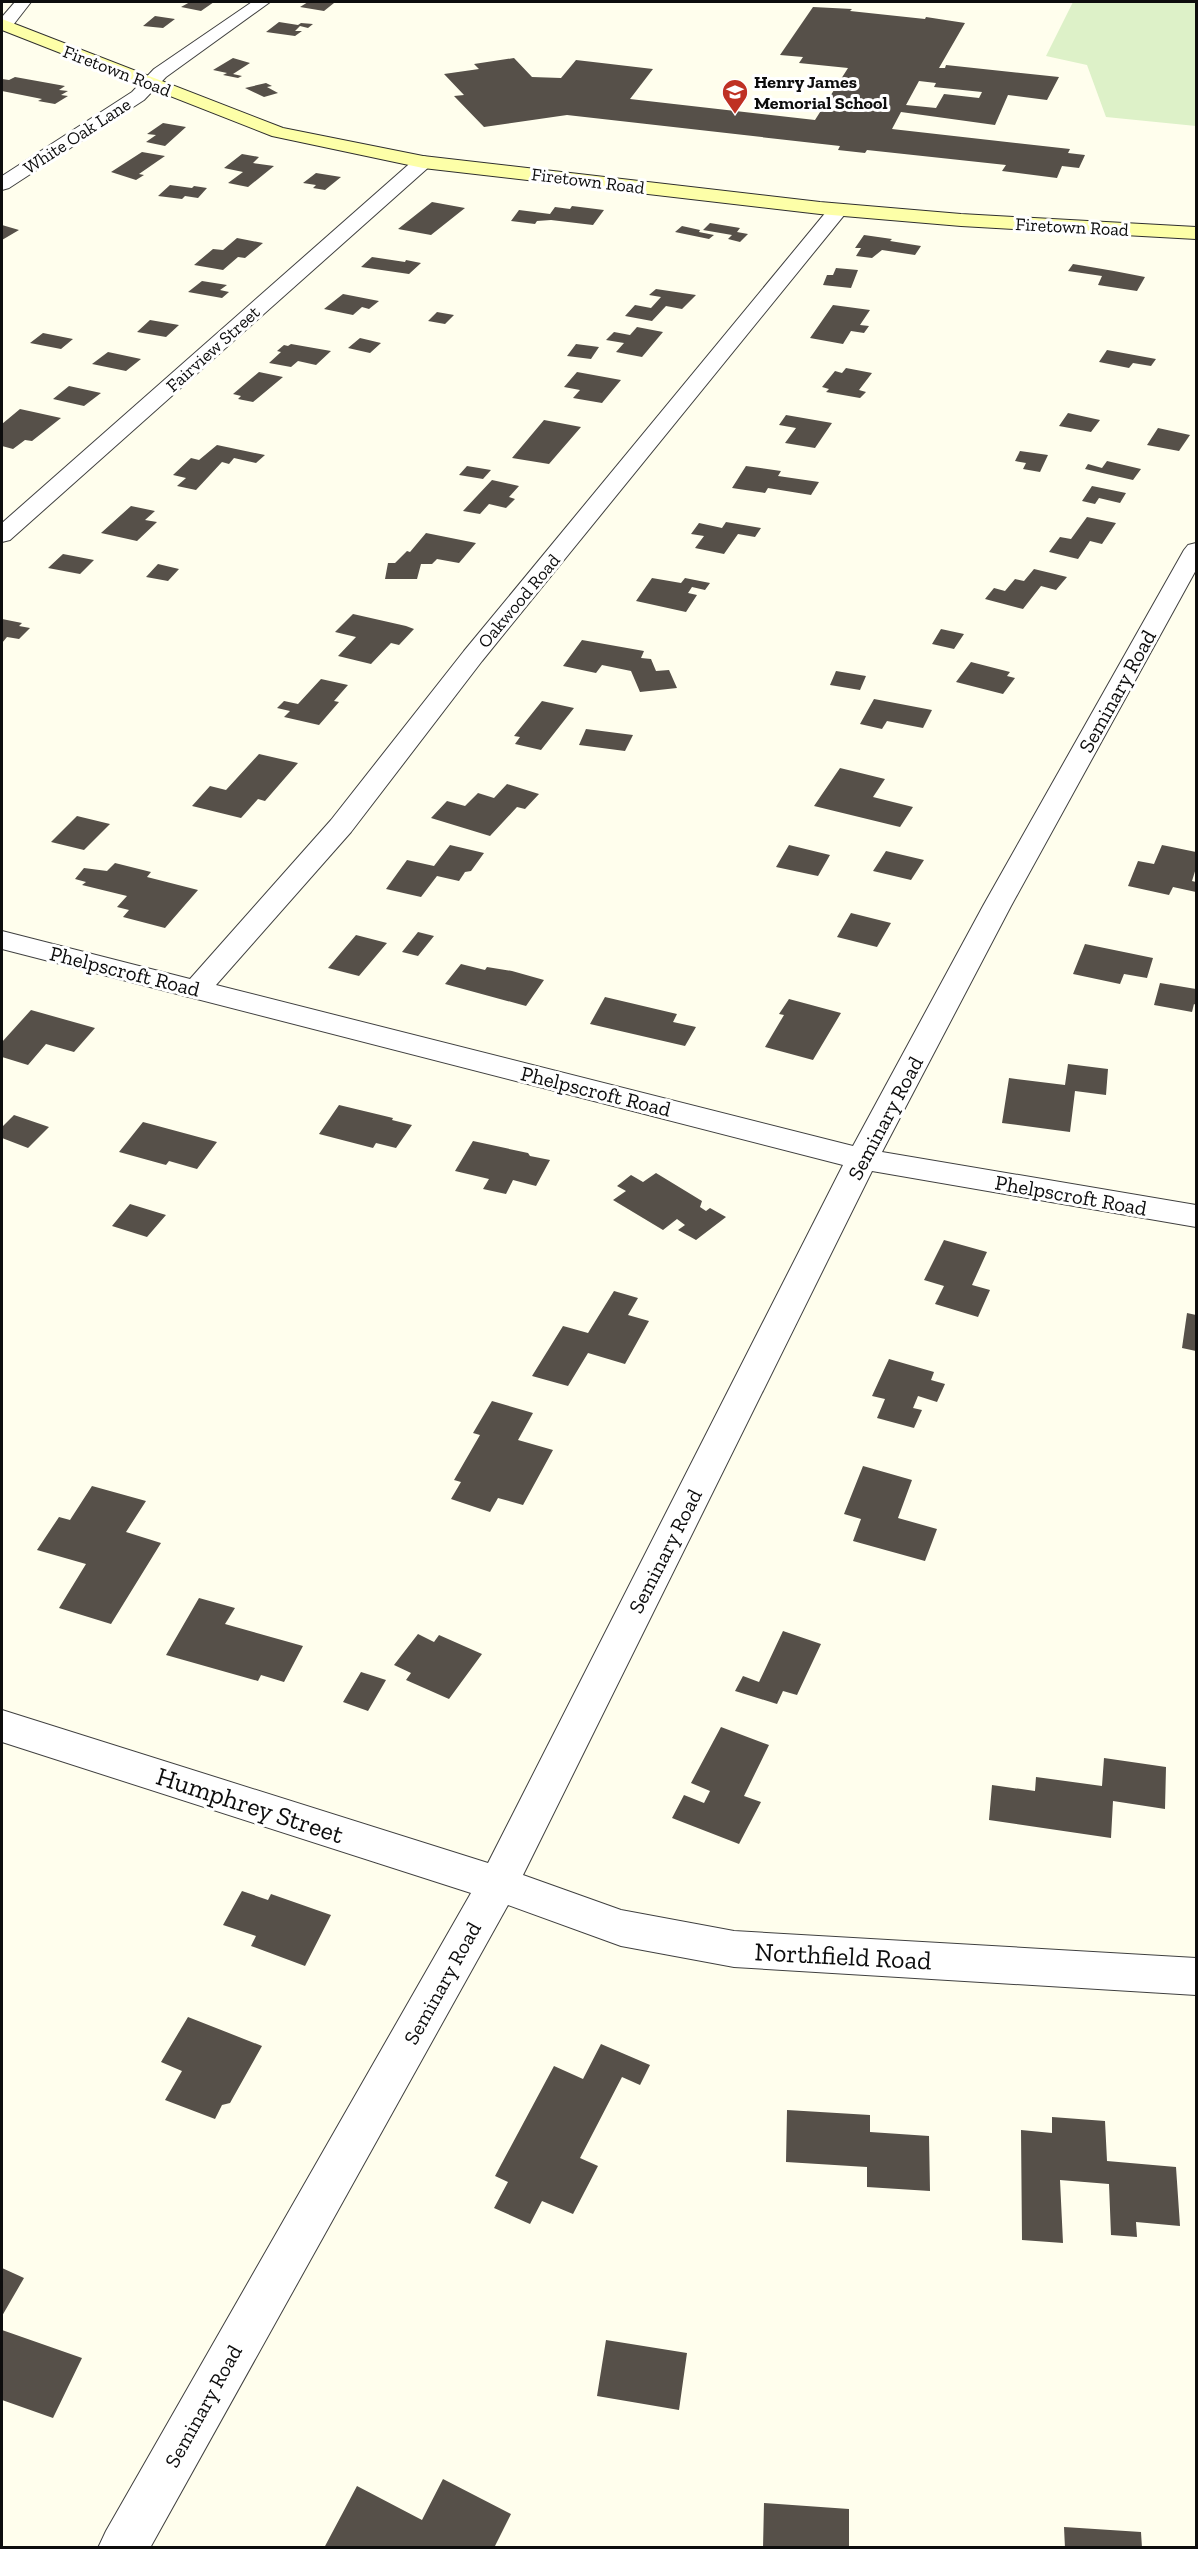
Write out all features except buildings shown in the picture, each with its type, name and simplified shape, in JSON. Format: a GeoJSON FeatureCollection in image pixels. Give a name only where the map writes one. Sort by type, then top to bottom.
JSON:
{"type":"FeatureCollection","features":[{"type":"Feature","properties":{"kind":"street"},"geometry":{"type":"LineString","coordinates":[[2,25],[23,2]]}},
{"type":"Feature","properties":{"kind":"street","name":"White Oak Lane"},"geometry":{"type":"LineString","coordinates":[[2,184],[138,96],[160,73],[262,2]]}},
{"type":"Feature","properties":{"kind":"street","name":"Firetown Road"},"geometry":{"type":"LineString","coordinates":[[2,25],[278,132],[423,162],[838,210],[972,221],[1197,233]]}},
{"type":"Feature","properties":{"kind":"street","name":"Fairview Street"},"geometry":{"type":"LineString","coordinates":[[2,535],[423,162]]}},
{"type":"Feature","properties":{"kind":"street","name":"Oakwood Road"},"geometry":{"type":"LineString","coordinates":[[197,989],[340,826],[473,656],[838,210]]}},
{"type":"Feature","properties":{"kind":"street","name":"Seminary Road"},"geometry":{"type":"LineString","coordinates":[[123,2547],[498,1884],[862,1159],[997,906],[1197,550]]}},
{"type":"Feature","properties":{"kind":"street","name":"Phelpscroft Road"},"geometry":{"type":"LineString","coordinates":[[2,941],[862,1159],[1197,1216]]}},
{"type":"Feature","properties":{"kind":"street","name":"Humphrey Street"},"geometry":{"type":"LineString","coordinates":[[2,1726],[498,1884]]}},
{"type":"Feature","properties":{"kind":"street","name":"Northfield Road"},"geometry":{"type":"LineString","coordinates":[[498,1884],[621,1928],[734,1949],[1197,1977]]}},
{"type":"Feature","properties":{"kind":"green space"},"geometry":{"type":"Polygon","coordinates":[[[1073,2],[1196,2],[1196,126],[1106,117],[1087,65],[1046,56],[1073,2]]]}},
{"type":"Feature","properties":{"kind":"place","name":"Henry James Memorial School"},"geometry":{"type":"Point","coordinates":[735,115]}}]}
